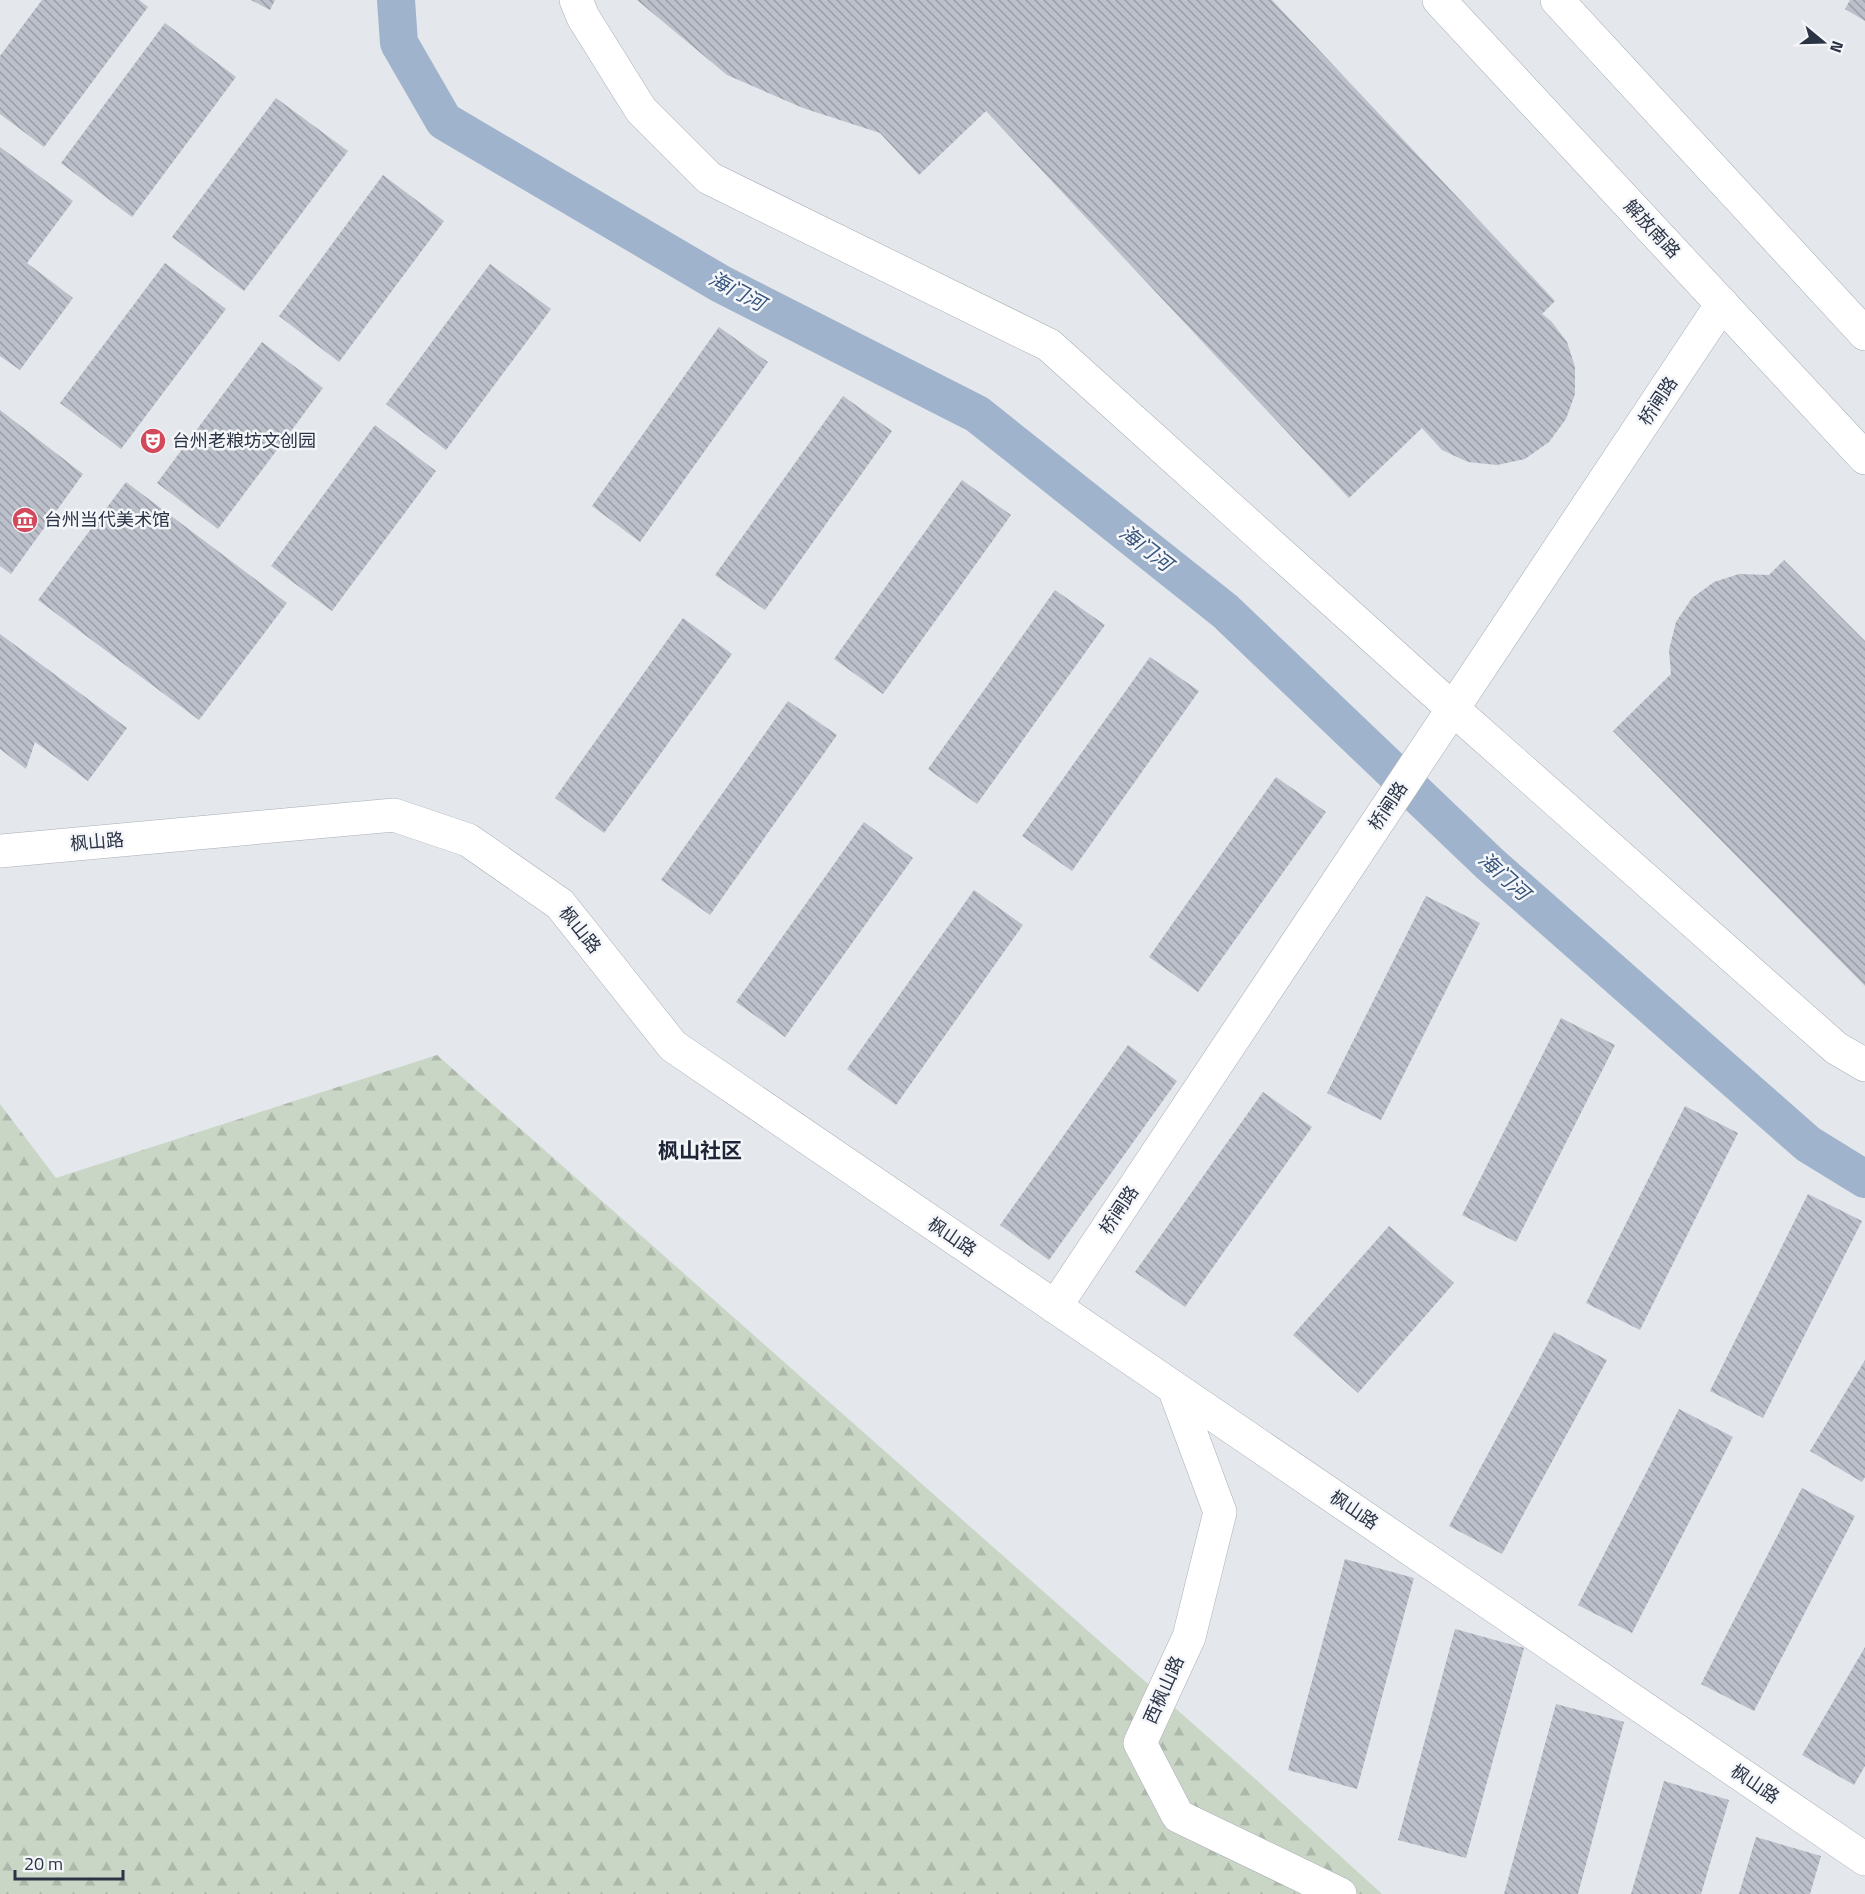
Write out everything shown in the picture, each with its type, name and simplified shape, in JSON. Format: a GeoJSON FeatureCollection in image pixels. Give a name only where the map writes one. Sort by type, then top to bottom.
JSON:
{"type":"FeatureCollection","features":[{"type":"Feature","properties":{"kind":"street"},"geometry":{"type":"LineString","coordinates":[[576,0],[583,17],[641,110],[709,177],[1049,345],[1453,709],[1836,1048],[1865,1065]]}},
{"type":"Feature","properties":{"kind":"street","name":"解放南路"},"geometry":{"type":"LineString","coordinates":[[1439,0],[1865,458]]}},
{"type":"Feature","properties":{"kind":"street"},"geometry":{"type":"LineString","coordinates":[[1557,0],[1865,334]]}},
{"type":"Feature","properties":{"kind":"street","name":"桥闸路"},"geometry":{"type":"LineString","coordinates":[[1055,1307],[1722,304]]}},
{"type":"Feature","properties":{"kind":"street","name":"枫山路"},"geometry":{"type":"LineString","coordinates":[[0,851],[394,815],[468,840],[560,904],[673,1046],[1865,1859]]}},
{"type":"Feature","properties":{"kind":"street","name":"西枫山路"},"geometry":{"type":"LineString","coordinates":[[1174,1388],[1220,1512],[1189,1636],[1140,1743],[1178,1816],[1340,1894]]}},
{"type":"Feature","properties":{"kind":"green space"},"geometry":{"type":"Polygon","coordinates":[[[437,1055],[1261,1784],[1382,1894],[0,1894],[0,1104],[56,1178],[437,1055]]]}},
{"type":"Feature","properties":{"kind":"building"},"geometry":{"type":"Polygon","coordinates":[[[42,0],[139,0],[148,7],[44,147],[0,114],[0,56],[42,0]]]}},
{"type":"Feature","properties":{"kind":"building"},"geometry":{"type":"Polygon","coordinates":[[[251,0],[275,0],[270,10],[251,0]]]}},
{"type":"Feature","properties":{"kind":"building"},"geometry":{"type":"Polygon","coordinates":[[[637,0],[1272,0],[1555,301],[1542,314],[1551,321],[1567,342],[1575,367],[1575,394],[1566,419],[1549,442],[1525,459],[1497,465],[1468,462],[1442,450],[1422,428],[1349,498],[986,111],[919,175],[880,133],[803,108],[727,75],[637,0]]]}},
{"type":"Feature","properties":{"kind":"building"},"geometry":{"type":"Polygon","coordinates":[[[1850,0],[1865,0],[1865,21],[1845,9],[1850,0]]]}},
{"type":"Feature","properties":{"kind":"building"},"geometry":{"type":"Polygon","coordinates":[[[165,23],[236,77],[132,217],[61,163],[165,23]]]}},
{"type":"Feature","properties":{"kind":"building"},"geometry":{"type":"Polygon","coordinates":[[[276,98],[348,151],[244,291],[172,237],[276,98]]]}},
{"type":"Feature","properties":{"kind":"building"},"geometry":{"type":"Polygon","coordinates":[[[0,147],[73,201],[27,263],[73,298],[20,370],[0,356],[0,147]]]}},
{"type":"Feature","properties":{"kind":"building"},"geometry":{"type":"Polygon","coordinates":[[[383,175],[444,221],[339,362],[279,316],[383,175]]]}},
{"type":"Feature","properties":{"kind":"building"},"geometry":{"type":"Polygon","coordinates":[[[165,263],[226,309],[121,449],[60,403],[165,263]]]}},
{"type":"Feature","properties":{"kind":"building"},"geometry":{"type":"Polygon","coordinates":[[[490,264],[551,309],[446,450],[386,404],[490,264]]]}},
{"type":"Feature","properties":{"kind":"building"},"geometry":{"type":"Polygon","coordinates":[[[719,327],[768,362],[640,542],[592,506],[719,327]]]}},
{"type":"Feature","properties":{"kind":"building"},"geometry":{"type":"Polygon","coordinates":[[[262,342],[323,388],[218,529],[157,483],[262,342]]]}},
{"type":"Feature","properties":{"kind":"building"},"geometry":{"type":"Polygon","coordinates":[[[843,396],[892,431],[765,610],[715,575],[843,396]]]}},
{"type":"Feature","properties":{"kind":"building","name":"台州当代美术馆"},"geometry":{"type":"Polygon","coordinates":[[[0,410],[83,474],[11,574],[0,566],[0,410]]]}},
{"type":"Feature","properties":{"kind":"building"},"geometry":{"type":"Polygon","coordinates":[[[375,425],[436,471],[332,611],[271,566],[375,425]]]}},
{"type":"Feature","properties":{"kind":"building"},"geometry":{"type":"Polygon","coordinates":[[[962,480],[1011,515],[883,694],[834,659],[962,480]]]}},
{"type":"Feature","properties":{"kind":"building"},"geometry":{"type":"Polygon","coordinates":[[[126,482],[287,603],[199,720],[38,600],[126,482]]]}},
{"type":"Feature","properties":{"kind":"building"},"geometry":{"type":"Polygon","coordinates":[[[1784,560],[1865,641],[1865,986],[1613,731],[1671,674],[1669,650],[1676,622],[1692,598],[1714,582],[1739,574],[1769,575],[1784,560]]]}},
{"type":"Feature","properties":{"kind":"building"},"geometry":{"type":"Polygon","coordinates":[[[1055,590],[1105,625],[977,804],[928,769],[1055,590]]]}},
{"type":"Feature","properties":{"kind":"building"},"geometry":{"type":"Polygon","coordinates":[[[683,618],[732,654],[604,833],[555,798],[683,618]]]}},
{"type":"Feature","properties":{"kind":"building"},"geometry":{"type":"Polygon","coordinates":[[[0,634],[127,728],[88,781],[35,742],[26,769],[0,749],[0,634]]]}},
{"type":"Feature","properties":{"kind":"building"},"geometry":{"type":"Polygon","coordinates":[[[1150,657],[1199,691],[1072,871],[1022,836],[1150,657]]]}},
{"type":"Feature","properties":{"kind":"building"},"geometry":{"type":"Polygon","coordinates":[[[788,701],[837,735],[710,915],[661,880],[788,701]]]}},
{"type":"Feature","properties":{"kind":"building"},"geometry":{"type":"Polygon","coordinates":[[[1276,777],[1326,812],[1198,992],[1149,957],[1276,777]]]}},
{"type":"Feature","properties":{"kind":"building"},"geometry":{"type":"Polygon","coordinates":[[[864,822],[913,858],[785,1037],[736,1002],[864,822]]]}},
{"type":"Feature","properties":{"kind":"building"},"geometry":{"type":"Polygon","coordinates":[[[974,890],[1023,925],[896,1105],[847,1069],[974,890]]]}},
{"type":"Feature","properties":{"kind":"building"},"geometry":{"type":"Polygon","coordinates":[[[1426,896],[1480,923],[1381,1120],[1327,1093],[1426,896]]]}},
{"type":"Feature","properties":{"kind":"building"},"geometry":{"type":"Polygon","coordinates":[[[1561,1018],[1615,1045],[1516,1242],[1462,1215],[1561,1018]]]}},
{"type":"Feature","properties":{"kind":"building"},"geometry":{"type":"Polygon","coordinates":[[[1128,1045],[1177,1081],[1049,1260],[1000,1225],[1128,1045]]]}},
{"type":"Feature","properties":{"kind":"building"},"geometry":{"type":"Polygon","coordinates":[[[1263,1092],[1312,1127],[1185,1307],[1135,1272],[1263,1092]]]}},
{"type":"Feature","properties":{"kind":"building"},"geometry":{"type":"Polygon","coordinates":[[[1685,1106],[1738,1133],[1640,1330],[1586,1303],[1685,1106]]]}},
{"type":"Feature","properties":{"kind":"building"},"geometry":{"type":"Polygon","coordinates":[[[1808,1194],[1862,1221],[1763,1418],[1710,1391],[1808,1194]]]}},
{"type":"Feature","properties":{"kind":"building"},"geometry":{"type":"Polygon","coordinates":[[[1389,1226],[1454,1283],[1358,1393],[1293,1335],[1389,1226]]]}},
{"type":"Feature","properties":{"kind":"building"},"geometry":{"type":"Polygon","coordinates":[[[1554,1332],[1607,1360],[1502,1554],[1449,1526],[1554,1332]]]}},
{"type":"Feature","properties":{"kind":"building"},"geometry":{"type":"Polygon","coordinates":[[[1865,1360],[1865,1477],[1862,1482],[1810,1451],[1865,1360]]]}},
{"type":"Feature","properties":{"kind":"building"},"geometry":{"type":"Polygon","coordinates":[[[1679,1409],[1733,1437],[1632,1633],[1578,1605],[1679,1409]]]}},
{"type":"Feature","properties":{"kind":"building"},"geometry":{"type":"Polygon","coordinates":[[[1802,1488],[1855,1516],[1754,1711],[1701,1684],[1802,1488]]]}},
{"type":"Feature","properties":{"kind":"building"},"geometry":{"type":"Polygon","coordinates":[[[1345,1559],[1414,1578],[1357,1789],[1288,1770],[1345,1559]]]}},
{"type":"Feature","properties":{"kind":"building"},"geometry":{"type":"Polygon","coordinates":[[[1455,1629],[1524,1648],[1466,1858],[1398,1840],[1455,1629]]]}},
{"type":"Feature","properties":{"kind":"building"},"geometry":{"type":"Polygon","coordinates":[[[1865,1647],[1865,1766],[1854,1785],[1802,1755],[1865,1647]]]}},
{"type":"Feature","properties":{"kind":"building"},"geometry":{"type":"Polygon","coordinates":[[[1556,1704],[1624,1722],[1578,1894],[1504,1894],[1556,1704]]]}},
{"type":"Feature","properties":{"kind":"building"},"geometry":{"type":"Polygon","coordinates":[[[1664,1781],[1729,1800],[1701,1894],[1631,1894],[1664,1781]]]}},
{"type":"Feature","properties":{"kind":"building"},"geometry":{"type":"Polygon","coordinates":[[[1756,1837],[1821,1856],[1810,1894],[1739,1894],[1756,1837]]]}},
{"type":"Feature","properties":{"kind":"waterway","name":"海门河"},"geometry":{"type":"LineString","coordinates":[[396,0],[399,43],[444,121],[721,284],[977,414],[1225,611],[1490,864],[1808,1144],[1865,1179]]}},
{"type":"Feature","properties":{"kind":"place","name":"台州老粮坊文创园"},"geometry":{"type":"Point","coordinates":[153,441]}},
{"type":"Feature","properties":{"kind":"place","name":"台州当代美术馆"},"geometry":{"type":"Point","coordinates":[25,520]}},
{"type":"Feature","properties":{"kind":"district","name":"枫山社区"},"geometry":{"type":"Point","coordinates":[700,1151]}}]}
